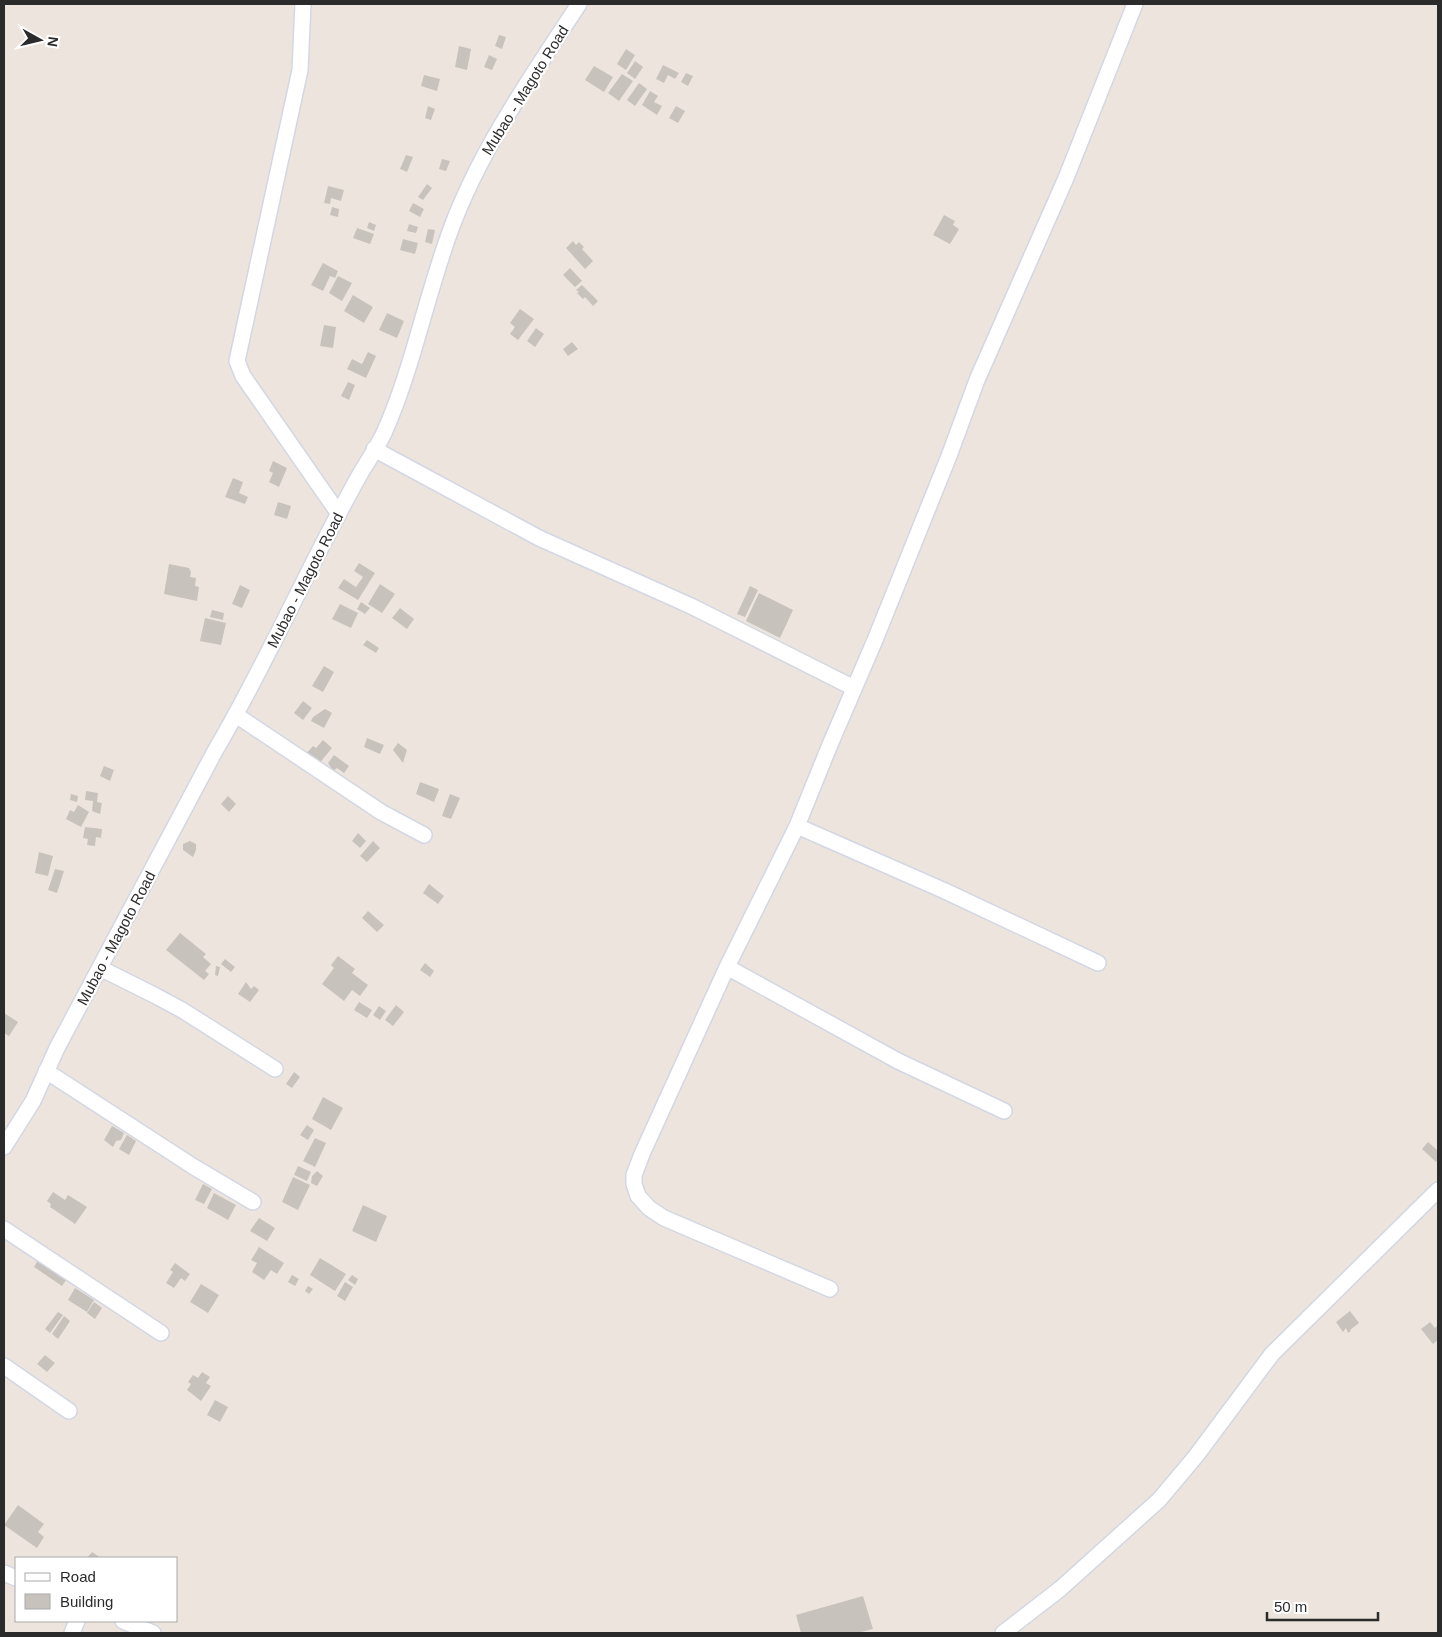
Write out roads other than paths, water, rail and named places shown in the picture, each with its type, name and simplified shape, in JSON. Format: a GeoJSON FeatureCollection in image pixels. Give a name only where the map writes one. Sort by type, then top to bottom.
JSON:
{"type":"FeatureCollection","features":[{"type":"Feature","properties":{"kind":"street"},"geometry":{"type":"LineString","coordinates":[[303,4],[300,70],[237,361],[243,376],[338,514]]}},
{"type":"Feature","properties":{"kind":"street","name":"Mubao - Magoto Road"},"geometry":{"type":"LineString","coordinates":[[4,1147],[33,1101],[57,1048],[236,716],[338,514],[383,434],[401,391],[422,317],[451,229],[472,182],[500,125],[579,4]]}},
{"type":"Feature","properties":{"kind":"street"},"geometry":{"type":"LineString","coordinates":[[830,1290],[664,1218],[649,1208],[638,1196],[634,1184],[634,1175],[728,967],[797,826],[879,631],[949,456],[977,380],[1066,178],[1135,4]]}},
{"type":"Feature","properties":{"kind":"street"},"geometry":{"type":"LineString","coordinates":[[374,449],[539,538],[691,606],[854,688]]}},
{"type":"Feature","properties":{"kind":"street"},"geometry":{"type":"LineString","coordinates":[[236,716],[381,812],[424,835]]}},
{"type":"Feature","properties":{"kind":"street"},"geometry":{"type":"LineString","coordinates":[[797,826],[945,891],[1098,963]]}},
{"type":"Feature","properties":{"kind":"street"},"geometry":{"type":"LineString","coordinates":[[728,967],[898,1061],[1004,1111]]}},
{"type":"Feature","properties":{"kind":"street"},"geometry":{"type":"LineString","coordinates":[[100,968],[182,1010],[275,1069]]}},
{"type":"Feature","properties":{"kind":"street"},"geometry":{"type":"LineString","coordinates":[[46,1071],[194,1167],[253,1202]]}},
{"type":"Feature","properties":{"kind":"street"},"geometry":{"type":"LineString","coordinates":[[1003,1633],[1060,1589],[1159,1500],[1196,1456],[1272,1354],[1438,1190]]}},
{"type":"Feature","properties":{"kind":"street"},"geometry":{"type":"LineString","coordinates":[[4,1229],[161,1333]]}},
{"type":"Feature","properties":{"kind":"street"},"geometry":{"type":"LineString","coordinates":[[4,1366],[69,1411]]}},
{"type":"Feature","properties":{"kind":"street"},"geometry":{"type":"LineString","coordinates":[[126,1622],[153,1633]]}}]}
